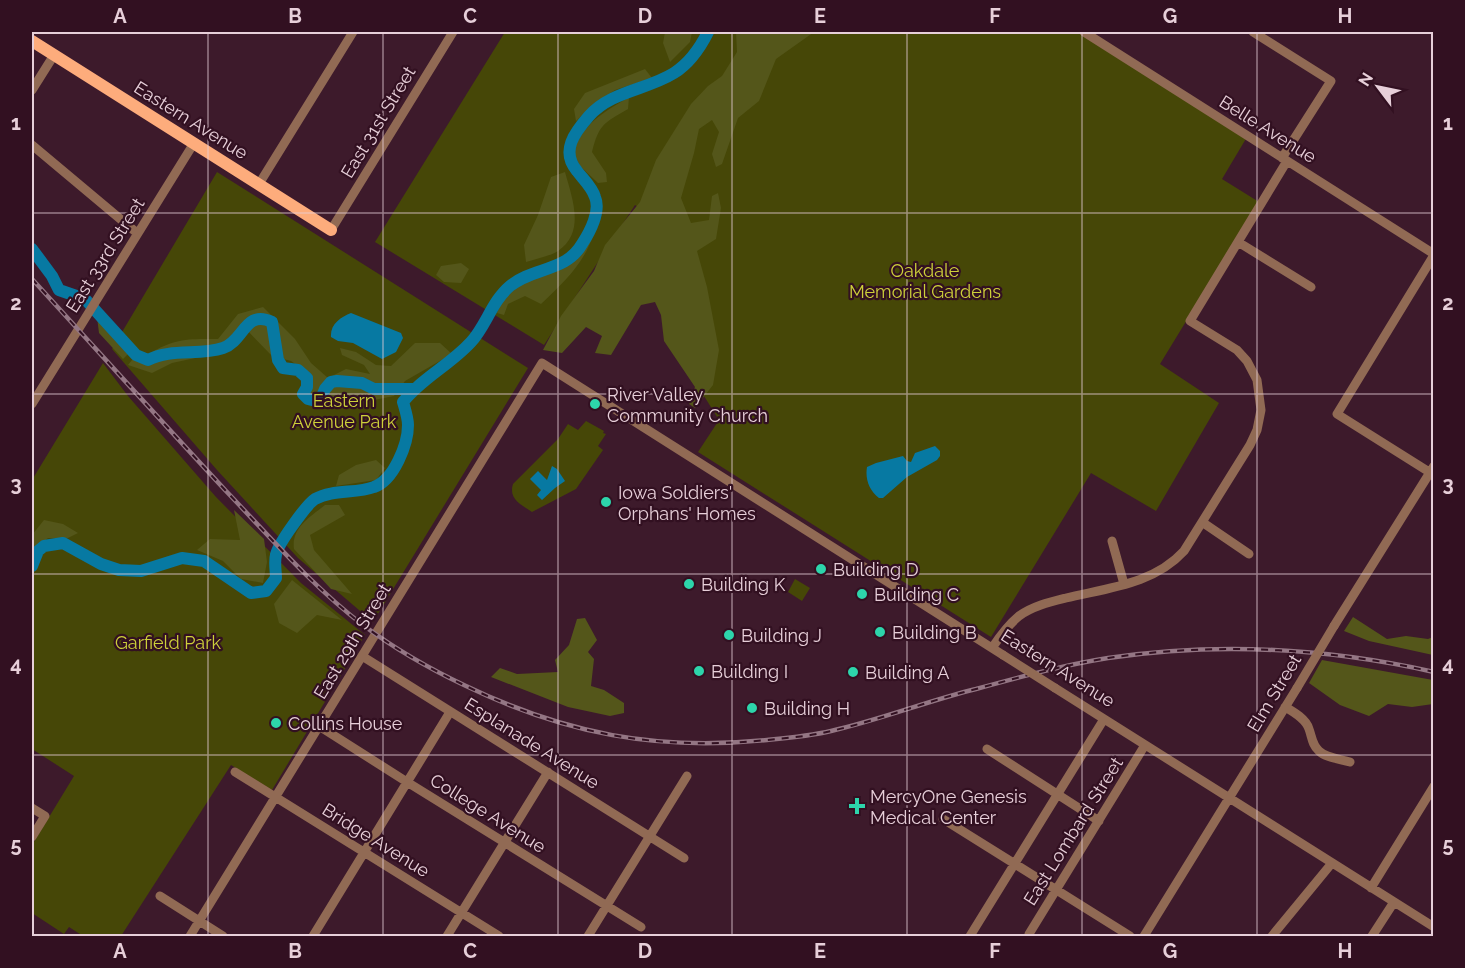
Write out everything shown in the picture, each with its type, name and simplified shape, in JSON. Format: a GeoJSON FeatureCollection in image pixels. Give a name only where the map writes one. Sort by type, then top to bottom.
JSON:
{"type":"FeatureCollection","features":[{"type":"Feature","properties":{"kind":"main road","name":"Eastern Avenue"},"geometry":{"type":"LineString","coordinates":[[32,41],[331,230]]}},
{"type":"Feature","properties":{"kind":"street"},"geometry":{"type":"LineString","coordinates":[[259,184],[353,32]]}},
{"type":"Feature","properties":{"kind":"street","name":"East 31st Street"},"geometry":{"type":"LineString","coordinates":[[331,230],[453,32]]}},
{"type":"Feature","properties":{"kind":"street","name":"Belle Avenue"},"geometry":{"type":"LineString","coordinates":[[1084,32],[1434,255]]}},
{"type":"Feature","properties":{"kind":"street"},"geometry":{"type":"LineString","coordinates":[[992,648],[1004,630],[1018,617],[1032,609],[1150,578],[1175,561],[1184,551],[1257,430],[1260,420],[1260,400],[1253,371],[1237,350],[1190,321],[1331,81],[1253,32]]}},
{"type":"Feature","properties":{"kind":"street"},"geometry":{"type":"LineString","coordinates":[[32,90],[54,55]]}},
{"type":"Feature","properties":{"kind":"street","name":"East 33rd Street"},"geometry":{"type":"LineString","coordinates":[[32,404],[194,143]]}},
{"type":"Feature","properties":{"kind":"street"},"geometry":{"type":"LineString","coordinates":[[32,146],[137,233]]}},
{"type":"Feature","properties":{"kind":"street"},"geometry":{"type":"LineString","coordinates":[[1238,242],[1311,287]]}},
{"type":"Feature","properties":{"kind":"street"},"geometry":{"type":"LineString","coordinates":[[1432,472],[1337,414],[1434,255]]}},
{"type":"Feature","properties":{"kind":"street","name":"Eastern Avenue"},"geometry":{"type":"LineString","coordinates":[[542,363],[1434,927]]}},
{"type":"Feature","properties":{"kind":"street","name":"East 29th Street"},"geometry":{"type":"LineString","coordinates":[[190,936],[542,363]]}},
{"type":"Feature","properties":{"kind":"street","name":"Elm Street"},"geometry":{"type":"LineString","coordinates":[[1144,936],[1334,626],[1432,472]]}},
{"type":"Feature","properties":{"kind":"street"},"geometry":{"type":"LineString","coordinates":[[1202,522],[1249,554]]}},
{"type":"Feature","properties":{"kind":"street"},"geometry":{"type":"LineString","coordinates":[[1112,541],[1124,584]]}},
{"type":"Feature","properties":{"kind":"street","name":"Esplanade Avenue"},"geometry":{"type":"LineString","coordinates":[[362,656],[684,858]]}},
{"type":"Feature","properties":{"kind":"street"},"geometry":{"type":"LineString","coordinates":[[1285,707],[1309,727],[1312,740],[1318,750],[1324,755],[1350,762]]}},
{"type":"Feature","properties":{"kind":"street"},"geometry":{"type":"LineString","coordinates":[[313,936],[450,712]]}},
{"type":"Feature","properties":{"kind":"street"},"geometry":{"type":"LineString","coordinates":[[970,936],[1104,719]]}},
{"type":"Feature","properties":{"kind":"street","name":"College Avenue"},"geometry":{"type":"LineString","coordinates":[[319,726],[641,927]]}},
{"type":"Feature","properties":{"kind":"street","name":"East Lombard Street"},"geometry":{"type":"LineString","coordinates":[[1029,934],[1145,745]]}},
{"type":"Feature","properties":{"kind":"street"},"geometry":{"type":"LineString","coordinates":[[987,749],[1099,820]]}},
{"type":"Feature","properties":{"kind":"street","name":"Bridge Avenue"},"geometry":{"type":"LineString","coordinates":[[235,772],[499,936]]}},
{"type":"Feature","properties":{"kind":"street"},"geometry":{"type":"LineString","coordinates":[[447,936],[548,772]]}},
{"type":"Feature","properties":{"kind":"street"},"geometry":{"type":"LineString","coordinates":[[588,936],[687,776]]}},
{"type":"Feature","properties":{"kind":"street"},"geometry":{"type":"LineString","coordinates":[[1371,888],[1434,786]]}},
{"type":"Feature","properties":{"kind":"street"},"geometry":{"type":"LineString","coordinates":[[32,808],[45,816],[32,837]]}},
{"type":"Feature","properties":{"kind":"street"},"geometry":{"type":"LineString","coordinates":[[944,819],[1130,936]]}},
{"type":"Feature","properties":{"kind":"street"},"geometry":{"type":"LineString","coordinates":[[1272,936],[1332,863]]}},
{"type":"Feature","properties":{"kind":"street"},"geometry":{"type":"LineString","coordinates":[[160,896],[223,936]]}},
{"type":"Feature","properties":{"kind":"street"},"geometry":{"type":"LineString","coordinates":[[1372,936],[1394,902]]}},
{"type":"Feature","properties":{"kind":"green space","name":"Oakdale Memorial Gardens"},"geometry":{"type":"Polygon","coordinates":[[[505,32],[1079,32],[1247,137],[1222,179],[1259,202],[1160,364],[1219,403],[1156,511],[1091,473],[991,637],[698,452],[719,420],[679,356],[663,223],[635,205],[544,345],[375,242],[505,32]]]}},
{"type":"Feature","properties":{"kind":"green space","name":"Eastern Avenue Park"},"geometry":{"type":"Polygon","coordinates":[[[217,172],[528,368],[373,622],[298,558],[217,470],[112,349],[217,172]]]}},
{"type":"Feature","properties":{"kind":"green space","name":"Garfield Park"},"geometry":{"type":"Polygon","coordinates":[[[103,363],[128,396],[216,497],[301,583],[365,635],[272,790],[231,765],[121,936],[83,936],[69,927],[64,934],[32,913],[32,845],[74,776],[32,749],[32,480],[103,363]]]}},
{"type":"Feature","properties":{"kind":"green space"},"geometry":{"type":"Polygon","coordinates":[[[586,421],[606,434],[598,446],[603,450],[576,489],[532,512],[520,504],[512,494],[513,484],[558,439],[568,424],[578,430],[586,421]]]}},
{"type":"Feature","properties":{"kind":"green space"},"geometry":{"type":"Polygon","coordinates":[[[795,579],[810,588],[802,601],[788,592],[795,579]]]}},
{"type":"Feature","properties":{"kind":"shaded area"},"geometry":{"type":"Polygon","coordinates":[[[665,32],[692,32],[690,42],[670,62],[663,43],[665,32]]]}},
{"type":"Feature","properties":{"kind":"shaded area"},"geometry":{"type":"Polygon","coordinates":[[[736,32],[814,32],[776,59],[759,101],[738,118],[722,164],[716,167],[712,154],[719,132],[712,120],[699,129],[681,198],[691,223],[709,220],[712,196],[718,193],[721,208],[716,239],[697,251],[707,287],[719,350],[713,385],[695,408],[689,404],[695,387],[664,341],[661,315],[655,302],[641,305],[611,355],[595,353],[602,336],[586,327],[562,353],[543,350],[561,316],[594,271],[605,245],[640,202],[656,160],[691,104],[708,86],[722,76],[737,52],[736,32]]]}},
{"type":"Feature","properties":{"kind":"shaded area"},"geometry":{"type":"Polygon","coordinates":[[[645,69],[652,78],[615,90],[576,121],[574,109],[585,93],[645,69]]]}},
{"type":"Feature","properties":{"kind":"shaded area"},"geometry":{"type":"Polygon","coordinates":[[[629,97],[628,109],[604,125],[597,135],[592,152],[606,173],[607,182],[598,183],[582,168],[572,153],[583,133],[595,120],[629,97]]]}},
{"type":"Feature","properties":{"kind":"shaded area"},"geometry":{"type":"Polygon","coordinates":[[[565,172],[575,214],[572,234],[567,243],[558,251],[526,262],[524,245],[538,215],[551,177],[565,172]]]}},
{"type":"Feature","properties":{"kind":"shaded area"},"geometry":{"type":"Polygon","coordinates":[[[594,233],[579,263],[541,304],[525,296],[508,304],[504,315],[497,313],[504,297],[512,288],[567,265],[578,256],[588,238],[594,233]]]}},
{"type":"Feature","properties":{"kind":"shaded area"},"geometry":{"type":"Polygon","coordinates":[[[461,263],[469,269],[461,283],[444,282],[436,275],[441,266],[461,263]]]}},
{"type":"Feature","properties":{"kind":"shaded area"},"geometry":{"type":"Polygon","coordinates":[[[263,307],[295,339],[311,363],[328,378],[346,369],[370,374],[364,365],[342,355],[340,348],[356,352],[376,365],[391,366],[415,343],[440,343],[452,354],[405,381],[394,396],[374,400],[342,397],[312,404],[305,371],[291,361],[272,356],[242,325],[232,340],[200,357],[172,363],[152,373],[128,365],[139,351],[149,354],[182,340],[218,339],[238,314],[263,307]]]}},
{"type":"Feature","properties":{"kind":"shaded area"},"geometry":{"type":"Polygon","coordinates":[[[97,317],[129,353],[123,359],[99,333],[97,317]]]}},
{"type":"Feature","properties":{"kind":"shaded area"},"geometry":{"type":"Polygon","coordinates":[[[376,460],[385,468],[376,480],[336,486],[339,475],[356,465],[376,460]]]}},
{"type":"Feature","properties":{"kind":"shaded area"},"geometry":{"type":"Polygon","coordinates":[[[325,505],[339,505],[345,515],[310,535],[314,550],[352,594],[331,589],[294,549],[295,535],[299,529],[325,505]]]}},
{"type":"Feature","properties":{"kind":"shaded area"},"geometry":{"type":"Polygon","coordinates":[[[234,510],[264,539],[267,562],[263,583],[241,579],[223,561],[197,550],[210,539],[240,540],[234,510]]]}},
{"type":"Feature","properties":{"kind":"shaded area"},"geometry":{"type":"Polygon","coordinates":[[[44,520],[63,524],[78,533],[68,538],[48,538],[34,550],[32,555],[32,535],[44,520]]]}},
{"type":"Feature","properties":{"kind":"shaded area"},"geometry":{"type":"Polygon","coordinates":[[[292,580],[342,620],[317,615],[297,633],[279,623],[274,604],[292,580]]]}},
{"type":"Feature","properties":{"kind":"shaded area"},"geometry":{"type":"Polygon","coordinates":[[[1353,617],[1387,639],[1406,636],[1428,639],[1433,637],[1433,655],[1369,641],[1344,631],[1353,617]]]}},
{"type":"Feature","properties":{"kind":"shaded area"},"geometry":{"type":"Polygon","coordinates":[[[585,618],[597,640],[588,652],[594,659],[591,686],[604,690],[624,703],[624,713],[610,716],[568,707],[491,677],[500,668],[517,674],[558,672],[555,660],[569,645],[577,619],[585,618]]]}},
{"type":"Feature","properties":{"kind":"shaded area"},"geometry":{"type":"Polygon","coordinates":[[[1322,660],[1433,680],[1433,704],[1412,707],[1388,704],[1369,716],[1340,705],[1309,683],[1322,660]]]}},
{"type":"Feature","properties":{"kind":"water"},"geometry":{"type":"Polygon","coordinates":[[[351,313],[401,333],[403,338],[396,352],[382,359],[353,343],[338,341],[331,337],[334,325],[351,313]]]}},
{"type":"Feature","properties":{"kind":"water"},"geometry":{"type":"Polygon","coordinates":[[[935,446],[940,451],[937,460],[907,477],[883,498],[879,498],[870,488],[867,480],[867,467],[903,456],[911,462],[915,453],[935,446]]]}},
{"type":"Feature","properties":{"kind":"water"},"geometry":{"type":"Polygon","coordinates":[[[552,466],[557,469],[565,481],[542,500],[537,495],[541,490],[530,479],[538,471],[547,480],[552,466]]]}},
{"type":"Feature","properties":{"kind":"waterway"},"geometry":{"type":"LineString","coordinates":[[32,566],[38,551],[44,546],[63,543],[101,564],[119,570],[141,571],[182,558],[204,561],[251,593],[266,591],[276,578],[275,561],[281,543],[311,502],[329,494],[374,487],[388,477],[406,442],[408,419],[403,402],[471,342],[498,299],[510,286],[529,275],[567,260],[582,244],[591,228],[597,209],[594,193],[572,164],[570,156],[571,142],[584,122],[608,101],[663,79],[680,69],[694,55],[708,32]]}},
{"type":"Feature","properties":{"kind":"waterway"},"geometry":{"type":"LineString","coordinates":[[32,249],[52,276],[59,290],[85,299],[136,355],[148,360],[166,354],[204,352],[223,348],[236,339],[250,323],[263,319],[272,322],[278,360],[283,368],[298,370],[307,378],[307,387],[303,394],[308,399],[316,401],[331,382],[337,381],[362,383],[374,389],[413,389]]}},
{"type":"Feature","properties":{"kind":"railway"},"geometry":{"type":"LineString","coordinates":[[32,279],[275,543],[344,610],[413,658],[453,679],[503,703],[576,727],[612,735],[687,743],[726,743],[799,737],[849,727],[958,694],[1058,668],[1108,658],[1190,650],[1231,649],[1313,653],[1353,657],[1434,672]]}},
{"type":"Feature","properties":{"kind":"place","name":"River Valley Community Church"},"geometry":{"type":"Point","coordinates":[595,404]}},
{"type":"Feature","properties":{"kind":"place","name":"Iowa Soldiers' Orphans' Homes"},"geometry":{"type":"Point","coordinates":[606,502]}},
{"type":"Feature","properties":{"kind":"place","name":"Building D"},"geometry":{"type":"Point","coordinates":[821,569]}},
{"type":"Feature","properties":{"kind":"place","name":"Building K"},"geometry":{"type":"Point","coordinates":[689,584]}},
{"type":"Feature","properties":{"kind":"place","name":"Building C"},"geometry":{"type":"Point","coordinates":[862,594]}},
{"type":"Feature","properties":{"kind":"place","name":"Building B"},"geometry":{"type":"Point","coordinates":[880,632]}},
{"type":"Feature","properties":{"kind":"place","name":"Building J"},"geometry":{"type":"Point","coordinates":[729,635]}},
{"type":"Feature","properties":{"kind":"place","name":"Building I"},"geometry":{"type":"Point","coordinates":[699,671]}},
{"type":"Feature","properties":{"kind":"place","name":"Building A"},"geometry":{"type":"Point","coordinates":[853,672]}},
{"type":"Feature","properties":{"kind":"place","name":"Building H"},"geometry":{"type":"Point","coordinates":[752,708]}},
{"type":"Feature","properties":{"kind":"place","name":"Collins House"},"geometry":{"type":"Point","coordinates":[276,723]}},
{"type":"Feature","properties":{"kind":"place","name":"MercyOne Genesis Medical Center"},"geometry":{"type":"Point","coordinates":[857,806]}}]}
